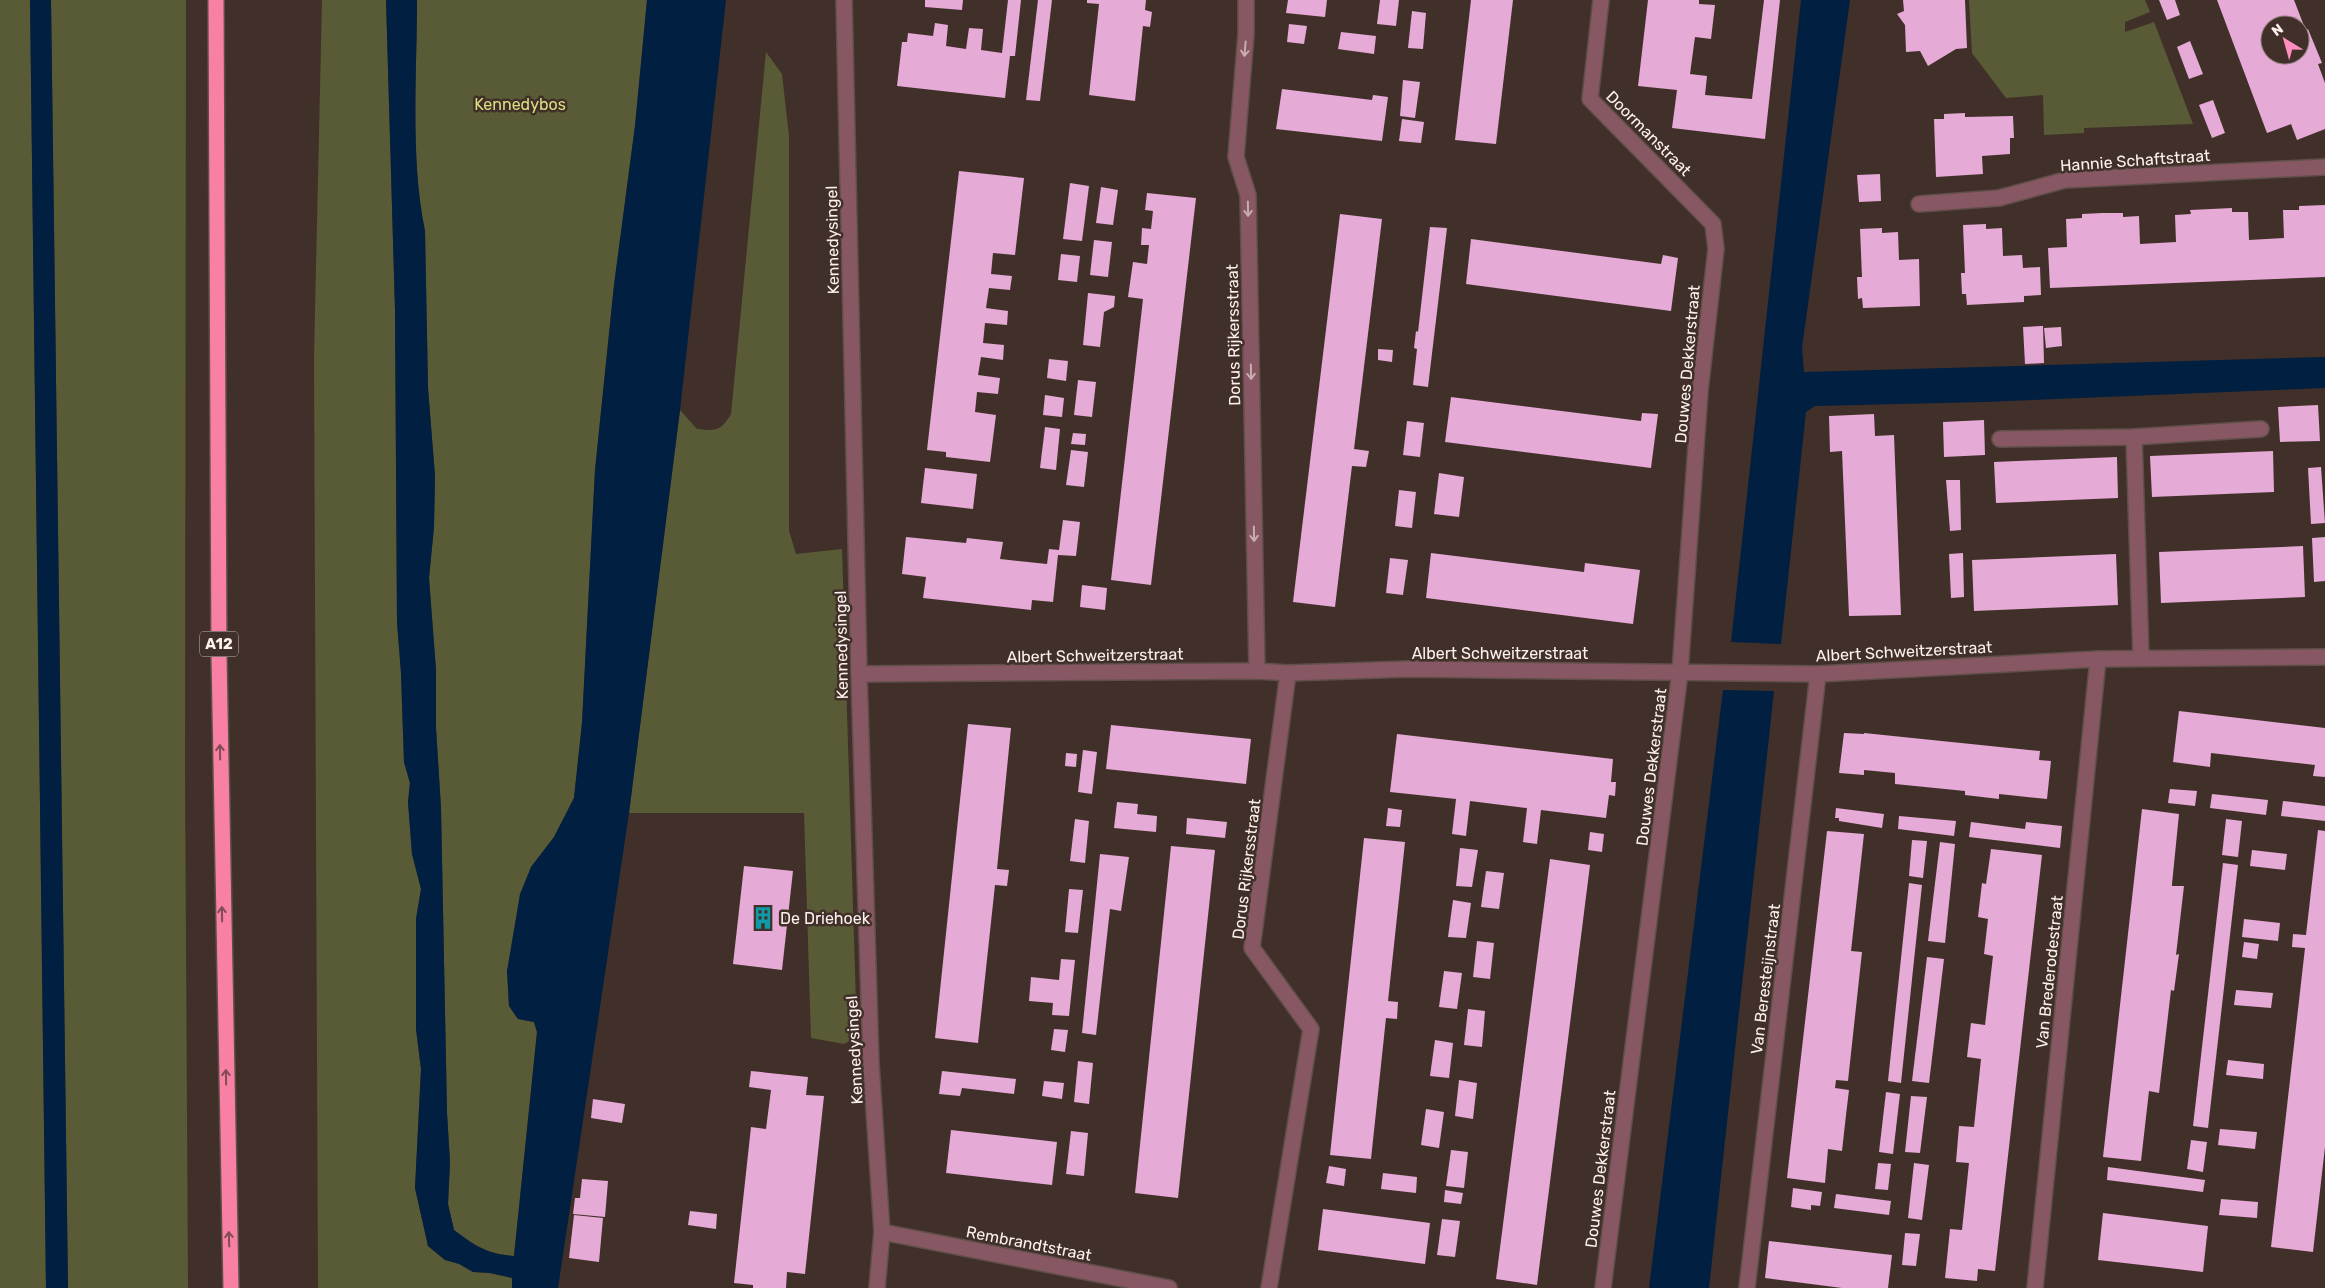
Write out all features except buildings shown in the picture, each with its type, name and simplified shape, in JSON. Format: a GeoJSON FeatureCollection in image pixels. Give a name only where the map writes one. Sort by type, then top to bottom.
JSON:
{"type":"FeatureCollection","features":[{"type":"Feature","properties":{"kind":"highway","name":"A12"},"geometry":{"type":"LineString","coordinates":[[216,0],[219,656],[231,1288]]}},
{"type":"Feature","properties":{"kind":"street","name":"Kennedysingel"},"geometry":{"type":"LineString","coordinates":[[844,0],[859,674],[871,1064],[882,1232],[877,1288]]}},
{"type":"Feature","properties":{"kind":"street","name":"Dorus Rijkersstraat"},"geometry":{"type":"LineString","coordinates":[[1246,0],[1246,34],[1236,157],[1248,195],[1257,671]]}},
{"type":"Feature","properties":{"kind":"street","name":"Doormanstraat"},"geometry":{"type":"LineString","coordinates":[[1601,0],[1590,99],[1713,224],[1716,249]]}},
{"type":"Feature","properties":{"kind":"street","name":"Hannie Schaftstraat"},"geometry":{"type":"LineString","coordinates":[[1919,204],[1999,198],[2065,180],[2325,167]]}},
{"type":"Feature","properties":{"kind":"street","name":"Douwes Dekkerstraat"},"geometry":{"type":"LineString","coordinates":[[1603,1288],[1680,672],[1700,391],[1716,249]]}},
{"type":"Feature","properties":{"kind":"street"},"geometry":{"type":"LineString","coordinates":[[2000,439],[2134,438],[2262,429]]}},
{"type":"Feature","properties":{"kind":"street"},"geometry":{"type":"LineString","coordinates":[[2134,438],[2141,658]]}},
{"type":"Feature","properties":{"kind":"street","name":"Albert Schweitzerstraat"},"geometry":{"type":"LineString","coordinates":[[859,674],[1257,671],[1288,673],[1409,670],[1818,674],[2098,659],[2325,658]]}},
{"type":"Feature","properties":{"kind":"street","name":"Van Brederodestraat"},"geometry":{"type":"LineString","coordinates":[[2035,1288],[2098,659]]}},
{"type":"Feature","properties":{"kind":"street","name":"Dorus Rijkersstraat"},"geometry":{"type":"LineString","coordinates":[[1268,1288],[1311,1029],[1252,948],[1288,673]]}},
{"type":"Feature","properties":{"kind":"street","name":"Van Beresteijnstraat"},"geometry":{"type":"LineString","coordinates":[[1747,1288],[1818,674]]}},
{"type":"Feature","properties":{"kind":"street","name":"Rembrandtstraat"},"geometry":{"type":"LineString","coordinates":[[882,1232],[1169,1288]]}},
{"type":"Feature","properties":{"kind":"green space"},"geometry":{"type":"Polygon","coordinates":[[[0,0],[30,0],[46,1288],[0,1288],[0,0]]]}},
{"type":"Feature","properties":{"kind":"green space"},"geometry":{"type":"Polygon","coordinates":[[[51,0],[186,0],[185,773],[188,1288],[68,1288],[51,0]]]}},
{"type":"Feature","properties":{"kind":"green space"},"geometry":{"type":"Polygon","coordinates":[[[322,0],[386,0],[395,309],[397,622],[404,762],[410,783],[408,802],[412,854],[421,889],[416,919],[416,1029],[421,1069],[415,1188],[428,1246],[445,1260],[459,1263],[473,1272],[490,1273],[513,1278],[512,1288],[318,1288],[314,358],[322,0]]]}},
{"type":"Feature","properties":{"kind":"green space","name":"Kennedybos"},"geometry":{"type":"Polygon","coordinates":[[[417,0],[647,0],[635,126],[614,285],[595,470],[582,723],[574,798],[554,837],[531,867],[507,971],[509,1006],[518,1019],[534,1022],[537,1032],[514,1256],[482,1248],[468,1241],[454,1230],[448,1204],[450,1162],[447,1113],[441,808],[436,728],[436,670],[429,578],[434,527],[435,476],[428,388],[425,231],[417,175],[417,0]]]}},
{"type":"Feature","properties":{"kind":"green space"},"geometry":{"type":"Polygon","coordinates":[[[1969,0],[2145,0],[2150,12],[2125,22],[2125,32],[2154,22],[2193,124],[2084,128],[2084,133],[2044,135],[2043,95],[2006,98],[1972,53],[1969,0]]]}},
{"type":"Feature","properties":{"kind":"green space"},"geometry":{"type":"Polygon","coordinates":[[[766,52],[782,74],[789,136],[789,531],[796,554],[842,549],[857,1037],[844,1044],[811,1038],[804,813],[629,813],[680,410],[697,429],[704,430],[713,430],[721,427],[731,414],[766,52]]]}},
{"type":"Feature","properties":{"kind":"water"},"geometry":{"type":"Polygon","coordinates":[[[30,0],[51,0],[68,1288],[46,1288],[30,0]]]}},
{"type":"Feature","properties":{"kind":"water"},"geometry":{"type":"Polygon","coordinates":[[[386,0],[417,0],[417,175],[425,231],[428,388],[435,476],[434,527],[429,578],[436,670],[436,728],[441,808],[447,1113],[450,1162],[448,1204],[454,1230],[468,1241],[482,1248],[514,1256],[537,1032],[534,1022],[518,1019],[509,1006],[507,971],[520,894],[531,867],[554,837],[574,798],[582,723],[595,470],[614,285],[635,126],[647,0],[726,0],[680,410],[629,813],[558,1288],[512,1288],[512,1278],[490,1273],[473,1272],[459,1264],[445,1260],[428,1246],[415,1188],[421,1069],[416,1029],[416,919],[421,889],[412,854],[408,802],[410,783],[404,762],[397,622],[395,309],[386,0]]]}},
{"type":"Feature","properties":{"kind":"water"},"geometry":{"type":"Polygon","coordinates":[[[1801,0],[1850,0],[1802,348],[1804,372],[2325,357],[2325,388],[1984,402],[1815,406],[1806,412],[1781,644],[1731,642],[1801,0]]]}},
{"type":"Feature","properties":{"kind":"water"},"geometry":{"type":"Polygon","coordinates":[[[1723,690],[1774,691],[1709,1288],[1649,1288],[1723,690]]]}},
{"type":"Feature","properties":{"kind":"place","name":"De Driehoek"},"geometry":{"type":"Point","coordinates":[763,918]}}]}
